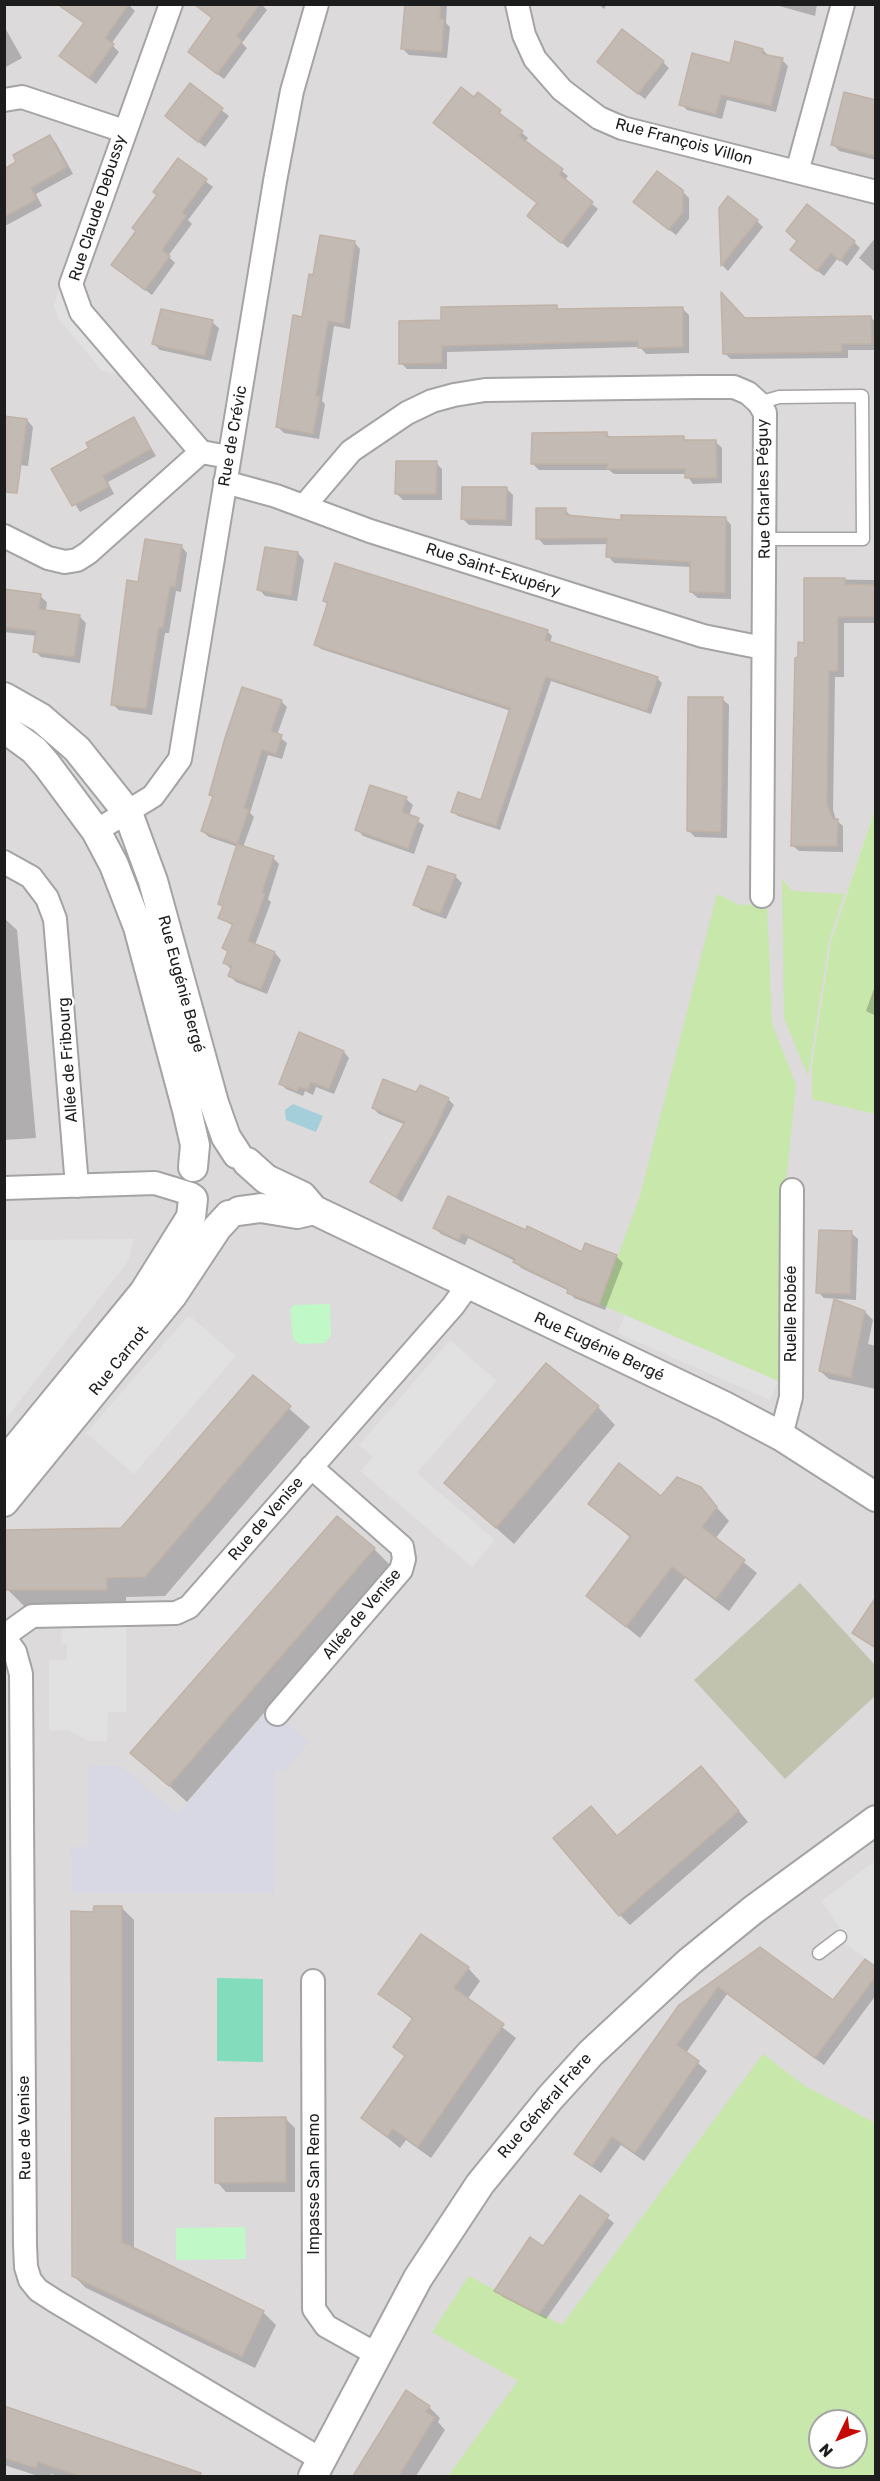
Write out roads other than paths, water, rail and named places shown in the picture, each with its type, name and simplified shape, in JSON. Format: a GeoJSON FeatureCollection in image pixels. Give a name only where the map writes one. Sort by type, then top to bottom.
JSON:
{"type":"FeatureCollection","features":[{"type":"Feature","properties":{"kind":"street","name":"Rue Claude Debussy"},"geometry":{"type":"LineString","coordinates":[[171,4],[71,284],[81,312],[201,452]]}},
{"type":"Feature","properties":{"kind":"street","name":"Rue de Crévic"},"geometry":{"type":"LineString","coordinates":[[96,831],[128,813],[161,788],[180,759],[284,133],[292,91],[317,4]]}},
{"type":"Feature","properties":{"kind":"street","name":"Rue François Villon"},"geometry":{"type":"LineString","coordinates":[[516,4],[524,35],[535,59],[562,90],[599,118],[622,128],[876,192]]}},
{"type":"Feature","properties":{"kind":"street"},"geometry":{"type":"LineString","coordinates":[[797,172],[843,4]]}},
{"type":"Feature","properties":{"kind":"street"},"geometry":{"type":"LineString","coordinates":[[4,100],[22,98],[124,131]]}},
{"type":"Feature","properties":{"kind":"street","name":"Rue Charles Péguy"},"geometry":{"type":"LineString","coordinates":[[305,506],[351,451],[407,413],[454,394],[486,390],[734,387],[748,393],[759,403],[765,413],[762,896]]}},
{"type":"Feature","properties":{"kind":"street"},"geometry":{"type":"LineString","coordinates":[[4,536],[48,558],[65,562],[77,560],[88,553],[201,452],[230,457]]}},
{"type":"Feature","properties":{"kind":"street","name":"Rue Saint-Exupéry"},"geometry":{"type":"LineString","coordinates":[[225,482],[305,506],[370,531],[692,633],[763,648]]}},
{"type":"Feature","properties":{"kind":"street","name":"Rue Eugénie Bergé"},"geometry":{"type":"LineString","coordinates":[[4,697],[41,718],[77,749],[128,813],[153,881],[214,1103],[226,1137],[242,1158],[266,1179],[302,1196],[314,1210],[781,1436],[876,1497]]}},
{"type":"Feature","properties":{"kind":"street","name":"Rue Eugénie Bergé"},"geometry":{"type":"LineString","coordinates":[[4,728],[34,750],[48,765],[96,831],[114,865],[138,927],[190,1122],[195,1145],[192,1187]]}},
{"type":"Feature","properties":{"kind":"street","name":"Allée de Fribourg"},"geometry":{"type":"LineString","coordinates":[[13,866],[47,898],[58,934],[77,1186]]}},
{"type":"Feature","properties":{"kind":"street"},"geometry":{"type":"LineString","coordinates":[[225,1150],[242,1158],[255,1182],[253,1194],[234,1213],[208,1213],[192,1187],[201,1157],[212,1151],[225,1150]]}},
{"type":"Feature","properties":{"kind":"street"},"geometry":{"type":"LineString","coordinates":[[4,1188],[155,1183],[192,1187]]}},
{"type":"Feature","properties":{"kind":"street","name":"Rue Carnot"},"geometry":{"type":"LineString","coordinates":[[4,1462],[144,1292],[191,1217],[192,1187]]}},
{"type":"Feature","properties":{"kind":"street","name":"Ruelle Robée"},"geometry":{"type":"LineString","coordinates":[[781,1436],[791,1397],[792,1190]]}},
{"type":"Feature","properties":{"kind":"street","name":"Rue Eugénie Bergé"},"geometry":{"type":"LineString","coordinates":[[234,1213],[261,1208],[297,1214],[314,1210]]}},
{"type":"Feature","properties":{"kind":"street","name":"Rue Carnot"},"geometry":{"type":"LineString","coordinates":[[4,1502],[172,1296],[217,1228],[234,1213]]}},
{"type":"Feature","properties":{"kind":"street","name":"Rue de Venise"},"geometry":{"type":"LineString","coordinates":[[318,2468],[38,2290],[30,2280],[26,2267],[21,1674],[15,1652],[4,1636],[32,1616],[183,1611],[453,1306],[468,1285]]}},
{"type":"Feature","properties":{"kind":"street","name":"Allée de Venise"},"geometry":{"type":"LineString","coordinates":[[277,1714],[401,1570],[404,1559],[402,1547],[311,1467]]}},
{"type":"Feature","properties":{"kind":"street","name":"Rue Général Frère"},"geometry":{"type":"LineString","coordinates":[[318,2468],[418,2278],[480,2184],[591,2053],[689,1962],[753,1910],[876,1820]]}},
{"type":"Feature","properties":{"kind":"street","name":"Impasse San Remo"},"geometry":{"type":"LineString","coordinates":[[313,1981],[314,2308],[326,2326],[376,2354]]}},
{"type":"Feature","properties":{"kind":"lane"},"geometry":{"type":"LineString","coordinates":[[759,403],[779,397],[862,396],[863,540],[765,539]]}},
{"type":"Feature","properties":{"kind":"lane"},"geometry":{"type":"LineString","coordinates":[[819,1953],[840,1937]]}},
{"type":"Feature","properties":{"kind":"water"},"geometry":{"type":"Polygon","coordinates":[[[293,1104],[323,1116],[316,1132],[286,1120],[285,1110],[293,1104]]]}}]}
